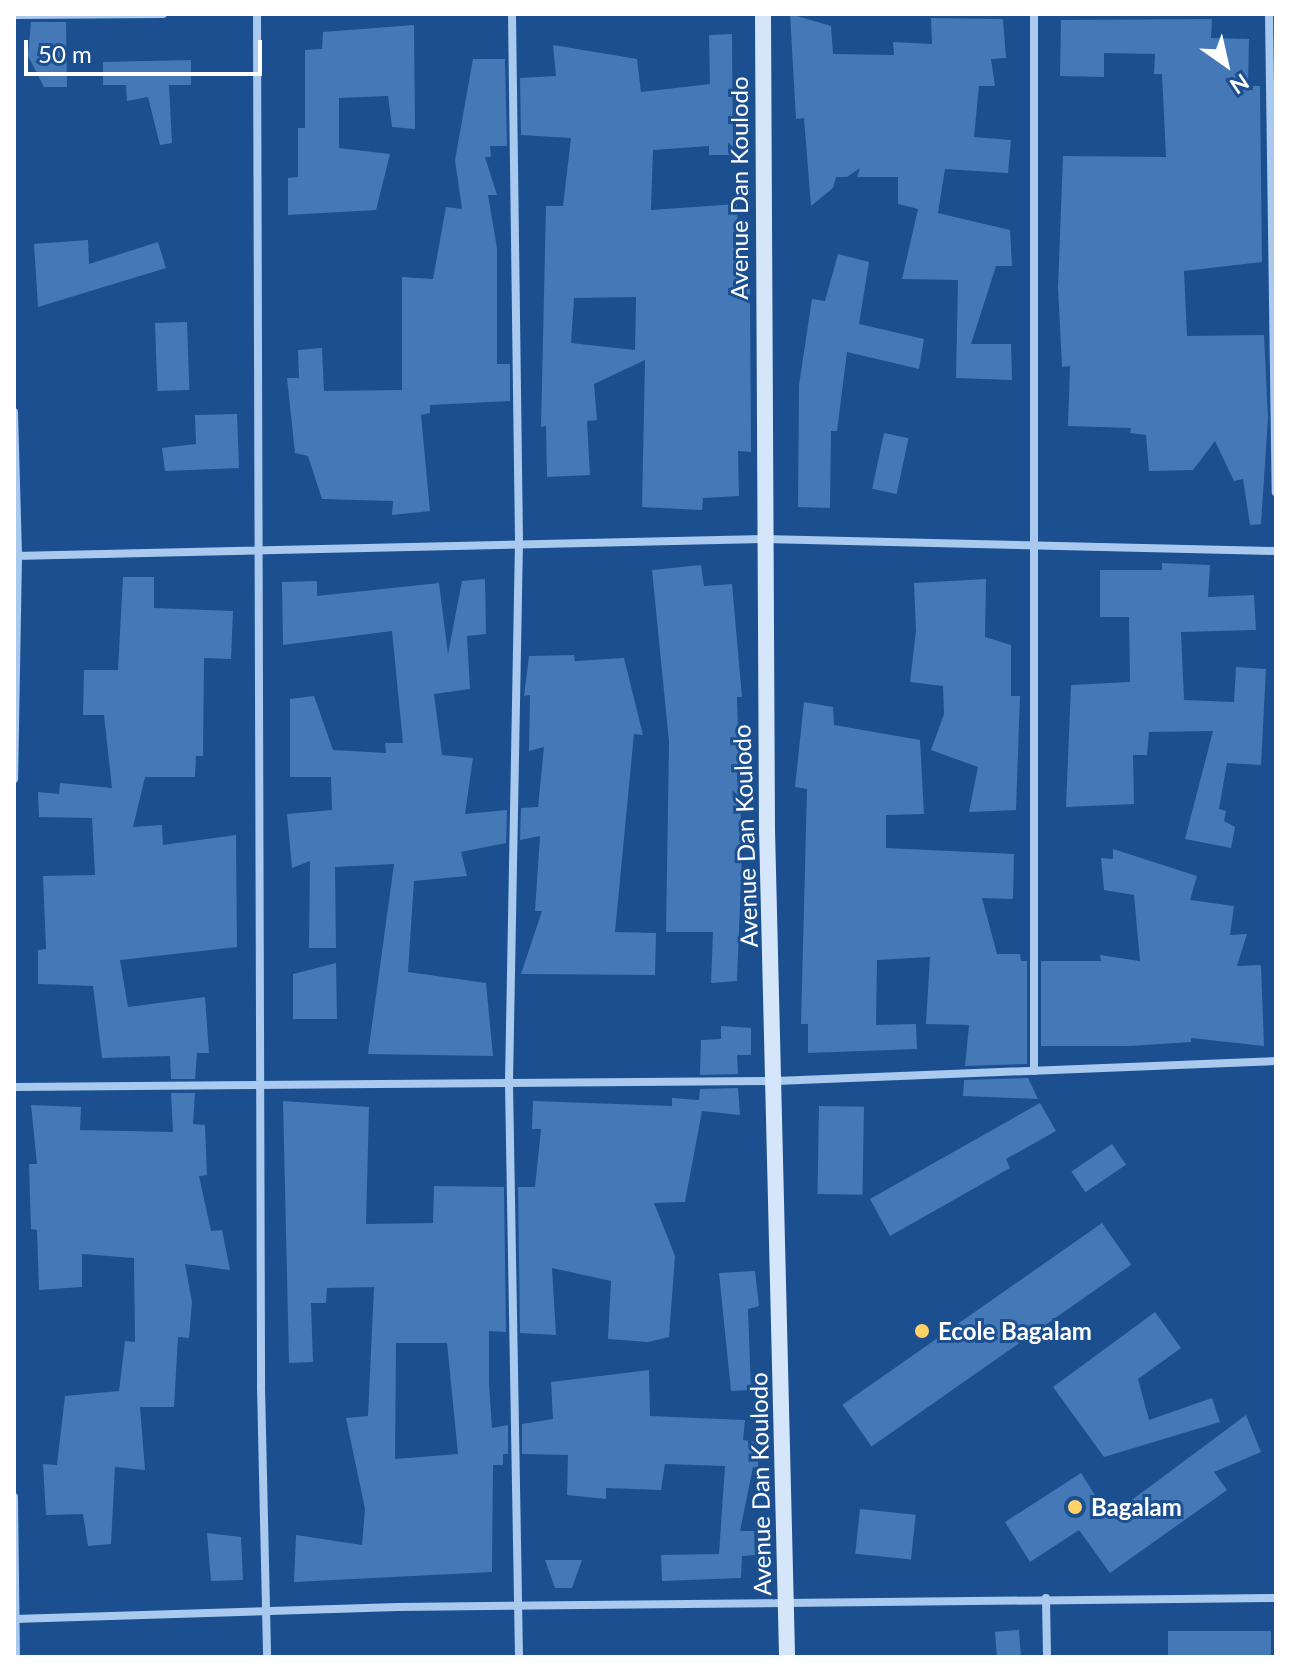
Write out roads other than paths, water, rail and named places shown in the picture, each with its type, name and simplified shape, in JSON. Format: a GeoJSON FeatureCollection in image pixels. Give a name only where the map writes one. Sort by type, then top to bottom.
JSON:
{"type":"FeatureCollection","features":[{"type":"Feature","properties":{"kind":"street"},"geometry":{"type":"LineString","coordinates":[[14,15],[163,14]]}},
{"type":"Feature","properties":{"kind":"street"},"geometry":{"type":"LineString","coordinates":[[257,14],[261,1087],[267,1657]]}},
{"type":"Feature","properties":{"kind":"street"},"geometry":{"type":"LineString","coordinates":[[512,14],[519,541],[509,1084],[519,1657]]}},
{"type":"Feature","properties":{"kind":"street","name":"Avenue Dan Koulodo"},"geometry":{"type":"LineString","coordinates":[[763,14],[763,539],[787,1657]]}},
{"type":"Feature","properties":{"kind":"street"},"geometry":{"type":"LineString","coordinates":[[1034,14],[1034,1071]]}},
{"type":"Feature","properties":{"kind":"street"},"geometry":{"type":"LineString","coordinates":[[1269,14],[1276,492]]}},
{"type":"Feature","properties":{"kind":"street"},"geometry":{"type":"LineString","coordinates":[[14,412],[14,779]]}},
{"type":"Feature","properties":{"kind":"street"},"geometry":{"type":"LineString","coordinates":[[16,556],[259,554],[519,541],[763,539],[1032,548],[1276,551]]}},
{"type":"Feature","properties":{"kind":"street"},"geometry":{"type":"LineString","coordinates":[[14,1087],[776,1081],[1276,1061]]}},
{"type":"Feature","properties":{"kind":"street"},"geometry":{"type":"LineString","coordinates":[[14,1497],[16,1657]]}},
{"type":"Feature","properties":{"kind":"street"},"geometry":{"type":"LineString","coordinates":[[1046,1598],[1047,1657]]}},
{"type":"Feature","properties":{"kind":"street"},"geometry":{"type":"LineString","coordinates":[[15,1619],[518,1605],[1276,1598]]}},
{"type":"Feature","properties":{"kind":"place","name":"Ecole Bagalam"},"geometry":{"type":"Point","coordinates":[922,1331]}},
{"type":"Feature","properties":{"kind":"place","name":"Bagalam"},"geometry":{"type":"Point","coordinates":[1075,1507]}}]}
